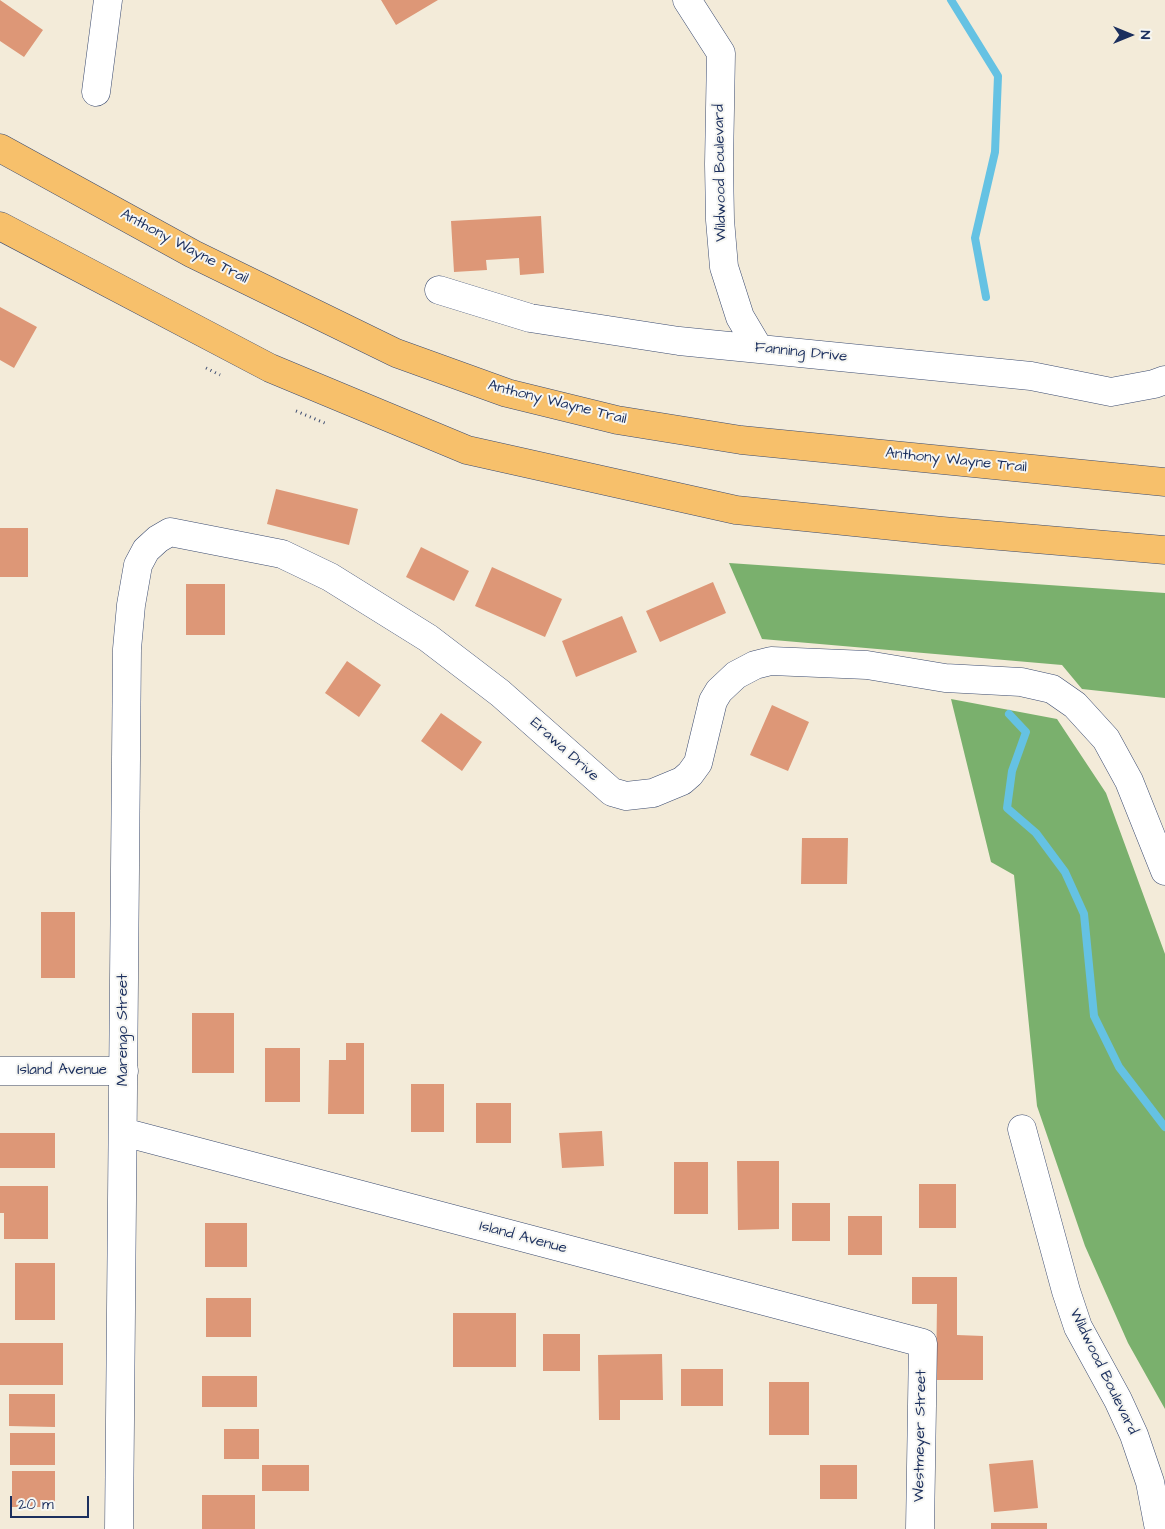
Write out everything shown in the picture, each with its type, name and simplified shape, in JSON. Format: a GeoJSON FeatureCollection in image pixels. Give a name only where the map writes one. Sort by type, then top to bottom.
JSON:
{"type":"FeatureCollection","features":[{"type":"Feature","properties":{"kind":"highway","name":"Anthony Wayne Trail"},"geometry":{"type":"LineString","coordinates":[[0,148],[193,254],[396,353],[507,393],[617,420],[741,440],[1165,482]]}},
{"type":"Feature","properties":{"kind":"highway"},"geometry":{"type":"LineString","coordinates":[[0,226],[270,368],[467,450],[736,510],[942,531],[1165,550]]}},
{"type":"Feature","properties":{"kind":"street"},"geometry":{"type":"LineString","coordinates":[[96,92],[108,0]]}},
{"type":"Feature","properties":{"kind":"street","name":"Wildwood Boulevard"},"geometry":{"type":"LineString","coordinates":[[687,0],[721,53],[719,173],[724,267],[740,317],[759,349]]}},
{"type":"Feature","properties":{"kind":"street","name":"Fanning Drive"},"geometry":{"type":"LineString","coordinates":[[440,290],[530,318],[679,341],[1031,376],[1110,392],[1154,384],[1165,380]]}},
{"type":"Feature","properties":{"kind":"street","name":"Erawa Drive"},"geometry":{"type":"LineString","coordinates":[[158,539],[170,532],[282,554],[330,576],[428,638],[500,693],[582,768],[612,792],[626,796],[653,793],[682,781],[690,774],[698,763],[713,701],[719,691],[736,675],[771,660],[867,666],[946,678],[1020,682],[1052,689],[1075,705],[1106,739],[1129,781],[1165,871]]}},
{"type":"Feature","properties":{"kind":"street","name":"Marengo Street"},"geometry":{"type":"LineString","coordinates":[[119,1529],[127,649],[131,605],[138,565],[146,550],[158,539]]}},
{"type":"Feature","properties":{"kind":"street","name":"Island Avenue"},"geometry":{"type":"LineString","coordinates":[[0,1070],[124,1071]]}},
{"type":"Feature","properties":{"kind":"street","name":"Wildwood Boulevard"},"geometry":{"type":"LineString","coordinates":[[1022,1129],[1066,1291],[1078,1326],[1118,1400],[1134,1435],[1150,1482],[1158,1529]]}},
{"type":"Feature","properties":{"kind":"street","name":"Island Avenue"},"geometry":{"type":"LineString","coordinates":[[124,1132],[923,1343]]}},
{"type":"Feature","properties":{"kind":"street","name":"Westmeyer Street"},"geometry":{"type":"LineString","coordinates":[[920,1529],[923,1343]]}},
{"type":"Feature","properties":{"kind":"green space"},"geometry":{"type":"Polygon","coordinates":[[[729,563],[1165,593],[1165,698],[1082,689],[1062,665],[762,639],[729,563]]]}},
{"type":"Feature","properties":{"kind":"green space"},"geometry":{"type":"Polygon","coordinates":[[[951,699],[1057,719],[1106,793],[1165,954],[1165,1409],[1128,1343],[1085,1246],[1037,1106],[1014,875],[991,862],[951,699]]]}},
{"type":"Feature","properties":{"kind":"building"},"geometry":{"type":"Polygon","coordinates":[[[0,0],[43,30],[24,57],[0,41],[0,0]]]}},
{"type":"Feature","properties":{"kind":"building"},"geometry":{"type":"Polygon","coordinates":[[[381,0],[438,0],[396,25],[381,0]]]}},
{"type":"Feature","properties":{"kind":"building"},"geometry":{"type":"Polygon","coordinates":[[[541,216],[544,273],[520,275],[519,258],[486,260],[487,270],[454,272],[451,221],[541,216]]]}},
{"type":"Feature","properties":{"kind":"building"},"geometry":{"type":"Polygon","coordinates":[[[0,307],[37,327],[14,368],[0,360],[0,307]]]}},
{"type":"Feature","properties":{"kind":"building"},"geometry":{"type":"Polygon","coordinates":[[[276,489],[358,509],[349,545],[267,524],[276,489]]]}},
{"type":"Feature","properties":{"kind":"building"},"geometry":{"type":"Polygon","coordinates":[[[0,528],[28,528],[28,577],[0,577],[0,528]]]}},
{"type":"Feature","properties":{"kind":"building"},"geometry":{"type":"Polygon","coordinates":[[[421,547],[469,571],[454,601],[406,577],[421,547]]]}},
{"type":"Feature","properties":{"kind":"building"},"geometry":{"type":"Polygon","coordinates":[[[492,567],[562,599],[545,637],[475,606],[492,567]]]}},
{"type":"Feature","properties":{"kind":"building"},"geometry":{"type":"Polygon","coordinates":[[[713,582],[726,613],[660,642],[646,611],[713,582]]]}},
{"type":"Feature","properties":{"kind":"building"},"geometry":{"type":"Polygon","coordinates":[[[186,584],[225,584],[225,635],[186,635],[186,584]]]}},
{"type":"Feature","properties":{"kind":"building"},"geometry":{"type":"Polygon","coordinates":[[[622,616],[637,652],[576,677],[562,641],[622,616]]]}},
{"type":"Feature","properties":{"kind":"building"},"geometry":{"type":"Polygon","coordinates":[[[347,661],[381,685],[359,717],[325,693],[347,661]]]}},
{"type":"Feature","properties":{"kind":"building"},"geometry":{"type":"Polygon","coordinates":[[[772,705],[809,722],[788,771],[750,755],[772,705]]]}},
{"type":"Feature","properties":{"kind":"building"},"geometry":{"type":"Polygon","coordinates":[[[441,713],[482,742],[462,771],[421,741],[441,713]]]}},
{"type":"Feature","properties":{"kind":"building"},"geometry":{"type":"Polygon","coordinates":[[[802,838],[848,838],[847,884],[801,884],[802,838]]]}},
{"type":"Feature","properties":{"kind":"building"},"geometry":{"type":"Polygon","coordinates":[[[41,912],[75,912],[75,978],[41,978],[41,912]]]}},
{"type":"Feature","properties":{"kind":"building"},"geometry":{"type":"Polygon","coordinates":[[[192,1013],[234,1013],[234,1073],[192,1073],[192,1013]]]}},
{"type":"Feature","properties":{"kind":"building"},"geometry":{"type":"Polygon","coordinates":[[[346,1043],[364,1043],[364,1114],[328,1114],[329,1060],[346,1060],[346,1043]]]}},
{"type":"Feature","properties":{"kind":"building"},"geometry":{"type":"Polygon","coordinates":[[[265,1048],[300,1048],[300,1102],[265,1102],[265,1048]]]}},
{"type":"Feature","properties":{"kind":"building"},"geometry":{"type":"Polygon","coordinates":[[[411,1084],[444,1084],[444,1132],[411,1132],[411,1084]]]}},
{"type":"Feature","properties":{"kind":"building"},"geometry":{"type":"Polygon","coordinates":[[[476,1103],[511,1103],[511,1143],[476,1143],[476,1103]]]}},
{"type":"Feature","properties":{"kind":"building"},"geometry":{"type":"Polygon","coordinates":[[[602,1131],[604,1166],[562,1168],[559,1133],[602,1131]]]}},
{"type":"Feature","properties":{"kind":"building"},"geometry":{"type":"Polygon","coordinates":[[[0,1133],[55,1133],[55,1168],[0,1168],[0,1133]]]}},
{"type":"Feature","properties":{"kind":"building"},"geometry":{"type":"Polygon","coordinates":[[[737,1161],[779,1161],[779,1229],[738,1230],[737,1161]]]}},
{"type":"Feature","properties":{"kind":"building"},"geometry":{"type":"Polygon","coordinates":[[[674,1162],[708,1162],[708,1214],[674,1214],[674,1162]]]}},
{"type":"Feature","properties":{"kind":"building"},"geometry":{"type":"Polygon","coordinates":[[[919,1184],[956,1184],[956,1228],[919,1228],[919,1184]]]}},
{"type":"Feature","properties":{"kind":"building"},"geometry":{"type":"Polygon","coordinates":[[[0,1186],[48,1186],[48,1239],[4,1239],[4,1213],[0,1213],[0,1186]]]}},
{"type":"Feature","properties":{"kind":"building"},"geometry":{"type":"Polygon","coordinates":[[[792,1203],[830,1203],[830,1241],[792,1241],[792,1203]]]}},
{"type":"Feature","properties":{"kind":"building"},"geometry":{"type":"Polygon","coordinates":[[[848,1216],[882,1216],[882,1255],[848,1255],[848,1216]]]}},
{"type":"Feature","properties":{"kind":"building"},"geometry":{"type":"Polygon","coordinates":[[[205,1223],[247,1223],[247,1267],[205,1267],[205,1223]]]}},
{"type":"Feature","properties":{"kind":"building"},"geometry":{"type":"Polygon","coordinates":[[[15,1263],[55,1263],[55,1320],[15,1320],[15,1263]]]}},
{"type":"Feature","properties":{"kind":"building"},"geometry":{"type":"Polygon","coordinates":[[[912,1277],[957,1277],[957,1335],[983,1336],[983,1380],[936,1380],[937,1304],[912,1304],[912,1277]]]}},
{"type":"Feature","properties":{"kind":"building"},"geometry":{"type":"Polygon","coordinates":[[[206,1298],[251,1298],[251,1337],[206,1337],[206,1298]]]}},
{"type":"Feature","properties":{"kind":"building"},"geometry":{"type":"Polygon","coordinates":[[[453,1313],[516,1313],[516,1367],[453,1367],[453,1313]]]}},
{"type":"Feature","properties":{"kind":"building"},"geometry":{"type":"Polygon","coordinates":[[[543,1334],[580,1334],[580,1371],[543,1371],[543,1334]]]}},
{"type":"Feature","properties":{"kind":"building"},"geometry":{"type":"Polygon","coordinates":[[[0,1343],[63,1343],[63,1385],[0,1385],[0,1343]]]}},
{"type":"Feature","properties":{"kind":"building"},"geometry":{"type":"Polygon","coordinates":[[[662,1354],[663,1400],[620,1400],[620,1420],[599,1420],[598,1355],[662,1354]]]}},
{"type":"Feature","properties":{"kind":"building"},"geometry":{"type":"Polygon","coordinates":[[[681,1369],[723,1369],[723,1406],[681,1406],[681,1369]]]}},
{"type":"Feature","properties":{"kind":"building"},"geometry":{"type":"Polygon","coordinates":[[[202,1376],[257,1376],[257,1407],[202,1407],[202,1376]]]}},
{"type":"Feature","properties":{"kind":"building"},"geometry":{"type":"Polygon","coordinates":[[[769,1382],[809,1382],[809,1435],[769,1435],[769,1382]]]}},
{"type":"Feature","properties":{"kind":"building"},"geometry":{"type":"Polygon","coordinates":[[[9,1394],[55,1394],[55,1427],[9,1426],[9,1394]]]}},
{"type":"Feature","properties":{"kind":"building"},"geometry":{"type":"Polygon","coordinates":[[[224,1429],[259,1429],[259,1459],[224,1459],[224,1429]]]}},
{"type":"Feature","properties":{"kind":"building"},"geometry":{"type":"Polygon","coordinates":[[[10,1433],[55,1433],[55,1465],[10,1465],[10,1433]]]}},
{"type":"Feature","properties":{"kind":"building"},"geometry":{"type":"Polygon","coordinates":[[[1033,1460],[1038,1508],[994,1512],[989,1464],[1033,1460]]]}},
{"type":"Feature","properties":{"kind":"building"},"geometry":{"type":"Polygon","coordinates":[[[262,1465],[309,1465],[309,1491],[262,1491],[262,1465]]]}},
{"type":"Feature","properties":{"kind":"building"},"geometry":{"type":"Polygon","coordinates":[[[820,1465],[857,1465],[857,1499],[820,1499],[820,1465]]]}},
{"type":"Feature","properties":{"kind":"building"},"geometry":{"type":"Polygon","coordinates":[[[12,1471],[55,1471],[55,1507],[12,1507],[12,1471]]]}},
{"type":"Feature","properties":{"kind":"building"},"geometry":{"type":"Polygon","coordinates":[[[202,1495],[255,1495],[255,1529],[202,1529],[202,1495]]]}},
{"type":"Feature","properties":{"kind":"building"},"geometry":{"type":"Polygon","coordinates":[[[991,1523],[1047,1523],[1047,1529],[991,1529],[991,1523]]]}},
{"type":"Feature","properties":{"kind":"waterway"},"geometry":{"type":"LineString","coordinates":[[951,0],[998,76],[995,152],[975,238],[986,297]]}},
{"type":"Feature","properties":{"kind":"waterway"},"geometry":{"type":"LineString","coordinates":[[1009,714],[1026,732],[1012,771],[1007,808],[1036,833],[1065,872],[1084,914],[1094,1016],[1119,1067],[1165,1127]]}}]}
